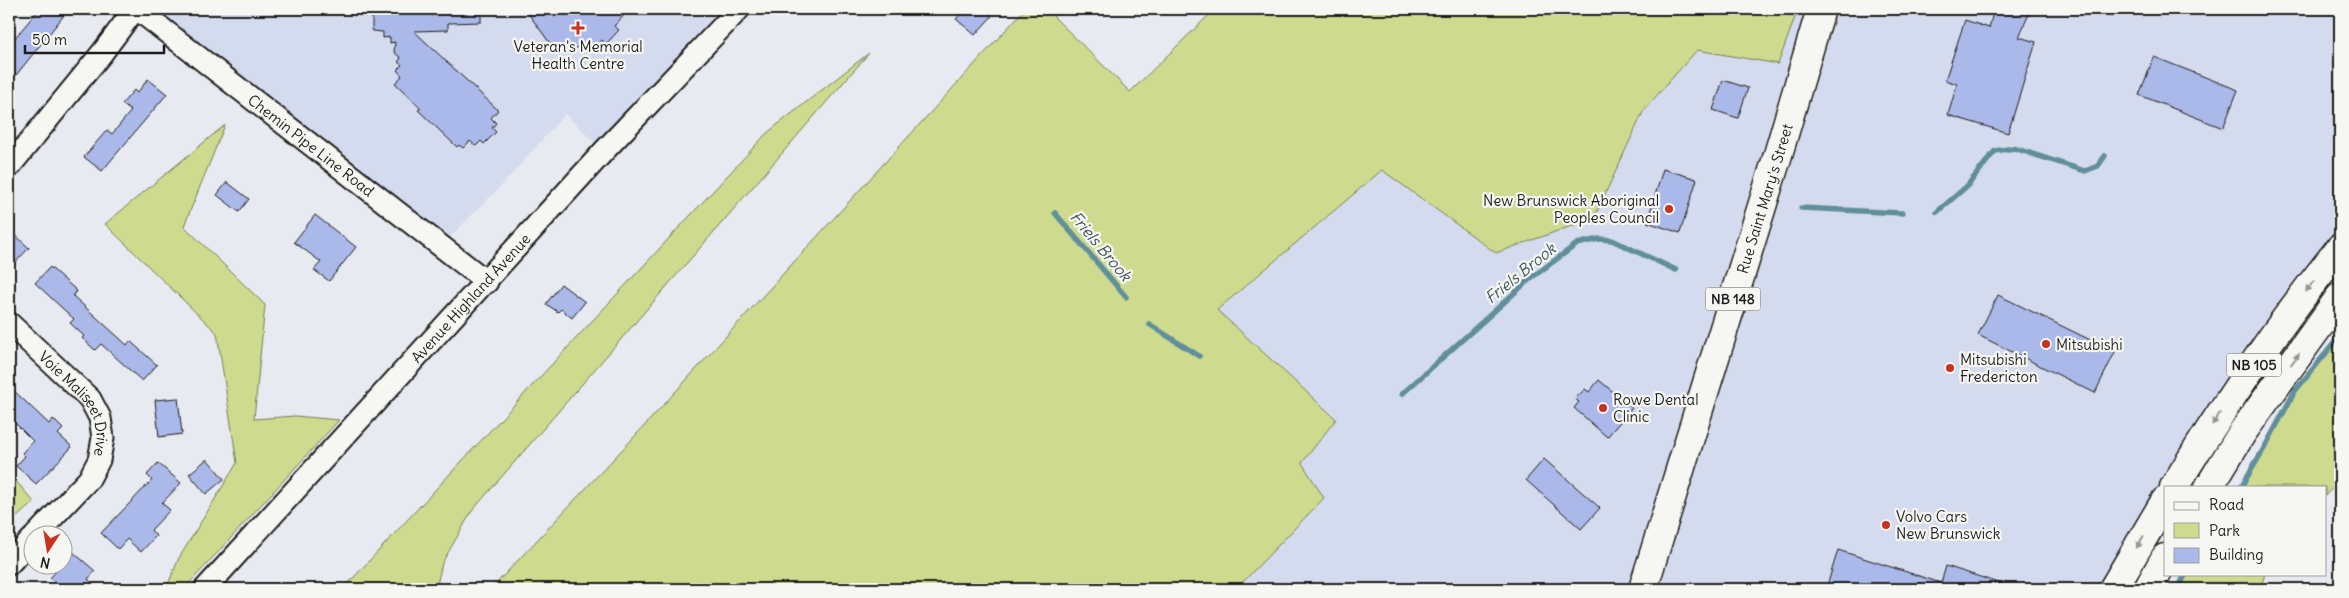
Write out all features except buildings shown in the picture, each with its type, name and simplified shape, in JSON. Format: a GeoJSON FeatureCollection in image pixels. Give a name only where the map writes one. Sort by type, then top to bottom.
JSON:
{"type":"FeatureCollection","features":[{"type":"Feature","properties":{"kind":"main road","name":"Rue Saint Mary's Street"},"geometry":{"type":"LineString","coordinates":[[1643,589],[1690,443],[1821,9]]}},
{"type":"Feature","properties":{"kind":"main road","name":"NB 105"},"geometry":{"type":"LineString","coordinates":[[2175,486],[2220,414],[2310,285],[2340,248]]}},
{"type":"Feature","properties":{"kind":"main road","name":"NB 105"},"geometry":{"type":"LineString","coordinates":[[2209,486],[2242,433],[2340,297]]}},
{"type":"Feature","properties":{"kind":"main road"},"geometry":{"type":"LineString","coordinates":[[2113,589],[2164,502]]}},
{"type":"Feature","properties":{"kind":"main road"},"geometry":{"type":"LineString","coordinates":[[2148,589],[2164,560]]}},
{"type":"Feature","properties":{"kind":"street"},"geometry":{"type":"LineString","coordinates":[[9,167],[136,9]]}},
{"type":"Feature","properties":{"kind":"street","name":"Chemin Pipe Line Road"},"geometry":{"type":"LineString","coordinates":[[136,9],[487,282]]}},
{"type":"Feature","properties":{"kind":"street","name":"Avenue Highland Avenue"},"geometry":{"type":"LineString","coordinates":[[205,589],[604,152],[739,9]]}},
{"type":"Feature","properties":{"kind":"street","name":"Voie Maliseet Drive"},"geometry":{"type":"LineString","coordinates":[[9,323],[90,399],[100,418],[103,438],[99,460],[89,479],[44,526]]}},
{"type":"Feature","properties":{"kind":"street"},"geometry":{"type":"LineString","coordinates":[[9,564],[22,550]]}},
{"type":"Feature","properties":{"kind":"shaded area"},"geometry":{"type":"Polygon","coordinates":[[[137,9],[739,9],[604,151],[565,114],[502,185],[442,245],[137,9]]]}},
{"type":"Feature","properties":{"kind":"shaded area"},"geometry":{"type":"Polygon","coordinates":[[[1798,9],[2340,9],[2340,248],[2182,486],[2164,486],[2164,512],[2113,589],[1236,589],[1323,498],[1302,463],[1336,419],[1217,311],[1382,170],[1496,253],[1594,218],[1644,110],[1697,50],[1778,64],[1798,9]]]}},
{"type":"Feature","properties":{"kind":"green space"},"geometry":{"type":"Polygon","coordinates":[[[1025,9],[1046,9],[1130,92],[1215,9],[1798,9],[1778,64],[1697,50],[1644,110],[1594,218],[1496,253],[1382,170],[1217,310],[1336,419],[1302,463],[1324,498],[1236,589],[491,589],[636,435],[1025,9]]]}},
{"type":"Feature","properties":{"kind":"green space"},"geometry":{"type":"Polygon","coordinates":[[[869,53],[472,511],[442,563],[436,589],[343,589],[767,133],[869,53]]]}},
{"type":"Feature","properties":{"kind":"green space"},"geometry":{"type":"Polygon","coordinates":[[[225,125],[184,226],[265,305],[254,419],[295,416],[339,420],[184,589],[166,589],[179,558],[237,463],[217,333],[105,224],[225,125]]]}},
{"type":"Feature","properties":{"kind":"green space"},"geometry":{"type":"Polygon","coordinates":[[[2340,336],[2340,480],[2326,495],[2326,486],[2242,486],[2295,391],[2340,336]]]}},
{"type":"Feature","properties":{"kind":"green space"},"geometry":{"type":"Polygon","coordinates":[[[9,473],[34,502],[9,524],[9,473]]]}},
{"type":"Feature","properties":{"kind":"green space"},"geometry":{"type":"Polygon","coordinates":[[[2187,576],[2264,576],[2260,589],[2179,589],[2187,576]]]}},
{"type":"Feature","properties":{"kind":"waterway","name":"Friels Brook"},"geometry":{"type":"LineString","coordinates":[[1937,212],[1967,186],[1995,151],[2014,148],[2085,171],[2098,166],[2105,156]]}},
{"type":"Feature","properties":{"kind":"waterway","name":"Friels Brook"},"geometry":{"type":"LineString","coordinates":[[1801,208],[1902,213]]}},
{"type":"Feature","properties":{"kind":"waterway","name":"Friels Brook"},"geometry":{"type":"LineString","coordinates":[[1055,213],[1126,297]]}},
{"type":"Feature","properties":{"kind":"waterway","name":"Friels Brook"},"geometry":{"type":"LineString","coordinates":[[1402,394],[1531,278],[1577,244],[1599,239],[1612,240],[1676,270]]}},
{"type":"Feature","properties":{"kind":"waterway","name":"Friels Brook"},"geometry":{"type":"LineString","coordinates":[[1149,324],[1199,356]]}},
{"type":"Feature","properties":{"kind":"waterway"},"geometry":{"type":"LineString","coordinates":[[2242,486],[2295,391],[2340,336]]}},
{"type":"Feature","properties":{"kind":"waterway"},"geometry":{"type":"LineString","coordinates":[[2185,576],[2180,584],[2185,589]]}},
{"type":"Feature","properties":{"kind":"place","name":"Veteran's Memorial Health Centre"},"geometry":{"type":"Point","coordinates":[578,28]}},
{"type":"Feature","properties":{"kind":"place","name":"New Brunswick Aboriginal Peoples Council"},"geometry":{"type":"Point","coordinates":[1669,209]}},
{"type":"Feature","properties":{"kind":"place","name":"Mitsubishi"},"geometry":{"type":"Point","coordinates":[2046,344]}},
{"type":"Feature","properties":{"kind":"place","name":"Mitsubishi Fredericton"},"geometry":{"type":"Point","coordinates":[1950,368]}},
{"type":"Feature","properties":{"kind":"place","name":"Rowe Dental Clinic"},"geometry":{"type":"Point","coordinates":[1603,408]}},
{"type":"Feature","properties":{"kind":"place","name":"Volvo Cars New Brunswick"},"geometry":{"type":"Point","coordinates":[1886,525]}}]}
